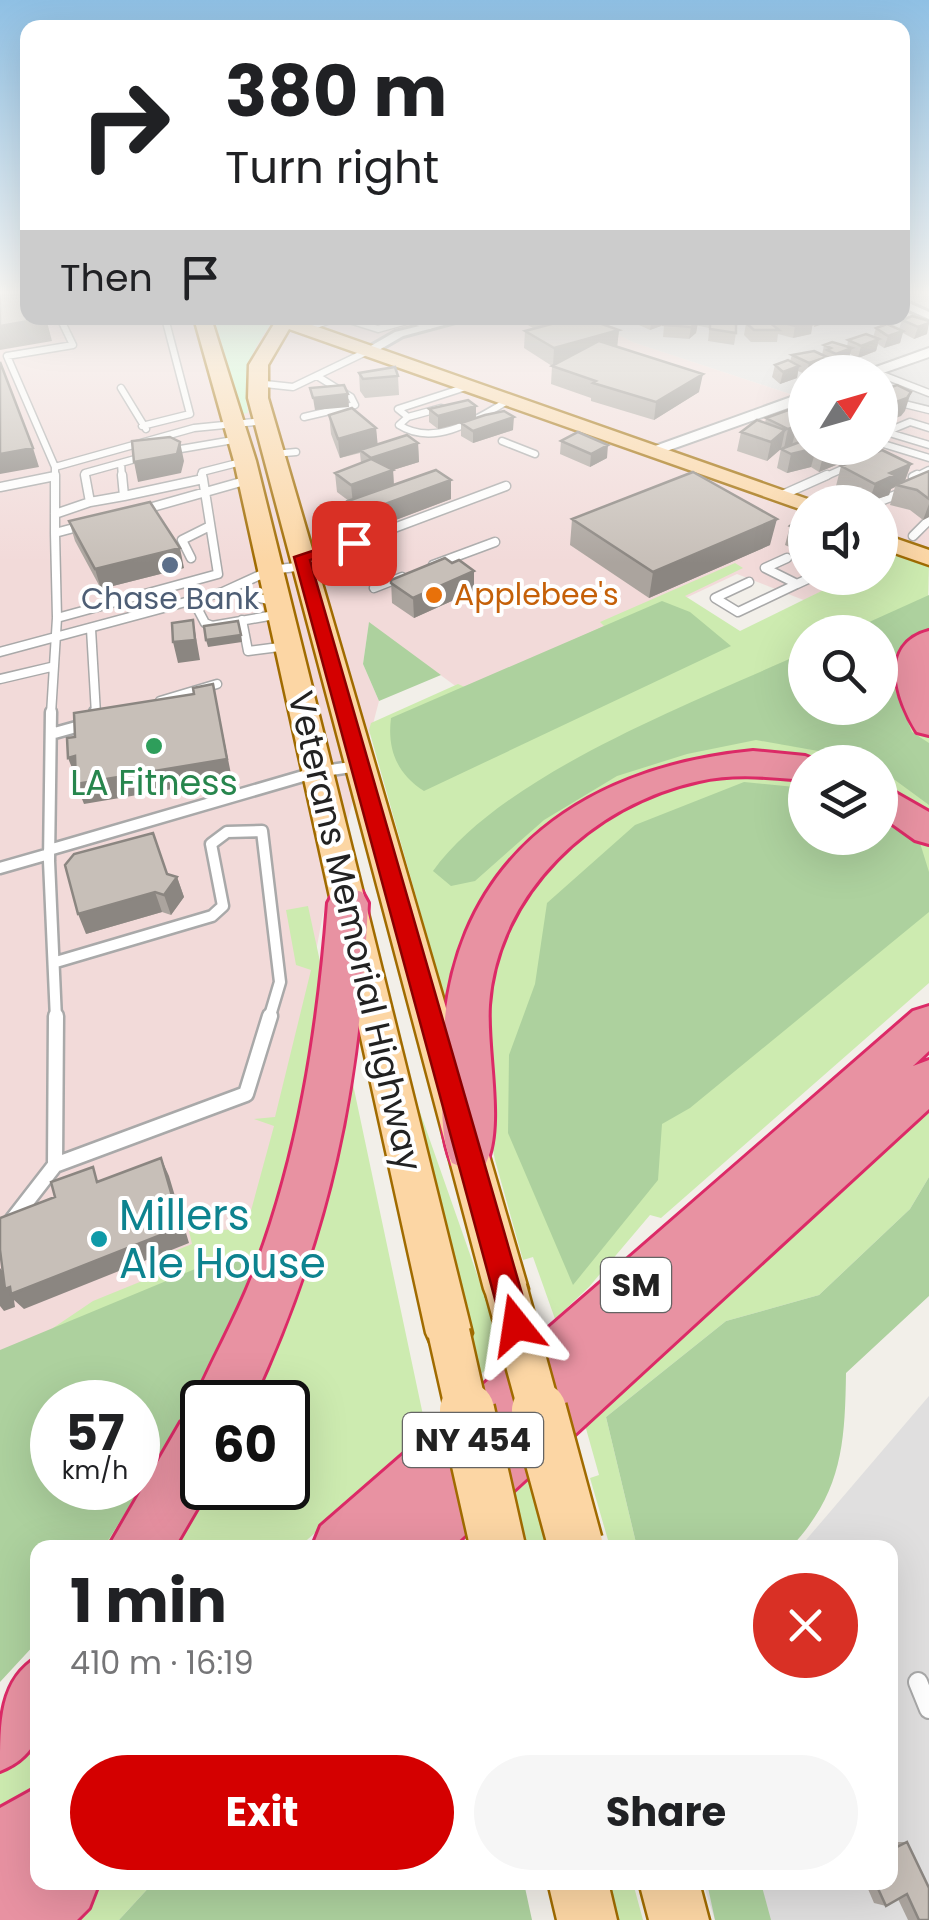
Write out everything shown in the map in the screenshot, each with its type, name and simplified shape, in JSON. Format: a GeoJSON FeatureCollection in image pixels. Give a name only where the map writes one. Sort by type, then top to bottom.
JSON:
{"type":"FeatureCollection","features":[{"type":"Feature","properties":{"kind":"highway"},"geometry":{"type":"LineString","coordinates":[[929,641],[912,662],[910,681],[915,704],[929,724]]}},
{"type":"Feature","properties":{"kind":"highway"},"geometry":{"type":"LineString","coordinates":[[469,1148],[472,968],[490,917],[536,854],[586,813],[656,780],[736,762],[788,767]]}},
{"type":"Feature","properties":{"kind":"highway"},"geometry":{"type":"LineString","coordinates":[[898,809],[929,831]]}},
{"type":"Feature","properties":{"kind":"highway"},"geometry":{"type":"LineString","coordinates":[[234,1380],[263,1323],[298,1233],[320,1150],[337,1062],[348,903]]}},
{"type":"Feature","properties":{"kind":"highway"},"geometry":{"type":"LineString","coordinates":[[871,1074],[929,999]]}},
{"type":"Feature","properties":{"kind":"highway","name":"SM"},"geometry":{"type":"LineString","coordinates":[[352,1540],[929,1024]]}},
{"type":"Feature","properties":{"kind":"highway","name":"SM"},"geometry":{"type":"LineString","coordinates":[[414,1540],[929,1080]]}},
{"type":"Feature","properties":{"kind":"highway"},"geometry":{"type":"LineString","coordinates":[[144,1540],[180,1480]]}},
{"type":"Feature","properties":{"kind":"highway"},"geometry":{"type":"LineString","coordinates":[[0,1738],[30,1700]]}},
{"type":"Feature","properties":{"kind":"highway"},"geometry":{"type":"LineString","coordinates":[[0,1856],[30,1829]]}},
{"type":"Feature","properties":{"kind":"highway"},"geometry":{"type":"LineString","coordinates":[[26,1920],[54,1890]]}},
{"type":"Feature","properties":{"kind":"main road","name":"Veterans Memorial Highway"},"geometry":{"type":"LineString","coordinates":[[222,384],[271,570],[496,1540]]}},
{"type":"Feature","properties":{"kind":"main road","name":"Veterans Memorial Highway"},"geometry":{"type":"LineString","coordinates":[[256,384],[265,420],[285,453],[303,562],[469,1148],[575,1540]]}},
{"type":"Feature","properties":{"kind":"main road"},"geometry":{"type":"LineString","coordinates":[[462,384],[788,499]]}},
{"type":"Feature","properties":{"kind":"main road"},"geometry":{"type":"LineString","coordinates":[[898,535],[924,533]]}},
{"type":"Feature","properties":{"kind":"main road"},"geometry":{"type":"LineString","coordinates":[[898,544],[929,558]]}},
{"type":"Feature","properties":{"kind":"main road"},"geometry":{"type":"LineString","coordinates":[[580,1890],[587,1920]]}},
{"type":"Feature","properties":{"kind":"main road"},"geometry":{"type":"LineString","coordinates":[[671,1890],[679,1920]]}},
{"type":"Feature","properties":{"kind":"street"},"geometry":{"type":"LineString","coordinates":[[652,450],[788,407]]}},
{"type":"Feature","properties":{"kind":"lane"},"geometry":{"type":"LineString","coordinates":[[19,384],[55,471],[57,618],[52,640],[49,852],[56,962],[55,1165]]}},
{"type":"Feature","properties":{"kind":"lane"},"geometry":{"type":"LineString","coordinates":[[142,426],[190,414],[182,384]]}},
{"type":"Feature","properties":{"kind":"lane"},"geometry":{"type":"LineString","coordinates":[[263,384],[299,384]]}},
{"type":"Feature","properties":{"kind":"lane"},"geometry":{"type":"LineString","coordinates":[[304,417],[354,406],[351,397],[329,384]]}},
{"type":"Feature","properties":{"kind":"lane"},"geometry":{"type":"LineString","coordinates":[[905,384],[929,392]]}},
{"type":"Feature","properties":{"kind":"lane"},"geometry":{"type":"LineString","coordinates":[[408,417],[398,409],[445,397],[469,386]]}},
{"type":"Feature","properties":{"kind":"lane"},"geometry":{"type":"LineString","coordinates":[[120,388],[142,426],[164,435],[242,451]]}},
{"type":"Feature","properties":{"kind":"lane"},"geometry":{"type":"LineString","coordinates":[[445,397],[454,404],[408,417],[399,425],[423,434],[480,420],[509,400]]}},
{"type":"Feature","properties":{"kind":"lane"},"geometry":{"type":"LineString","coordinates":[[898,402],[929,410]]}},
{"type":"Feature","properties":{"kind":"lane"},"geometry":{"type":"LineString","coordinates":[[137,512],[205,495],[265,420]]}},
{"type":"Feature","properties":{"kind":"lane"},"geometry":{"type":"LineString","coordinates":[[929,428],[910,422],[886,432],[929,445]]}},
{"type":"Feature","properties":{"kind":"lane"},"geometry":{"type":"LineString","coordinates":[[0,487],[164,435]]}},
{"type":"Feature","properties":{"kind":"lane"},"geometry":{"type":"LineString","coordinates":[[502,441],[534,454]]}},
{"type":"Feature","properties":{"kind":"lane"},"geometry":{"type":"LineString","coordinates":[[90,502],[85,473],[198,444],[242,451]]}},
{"type":"Feature","properties":{"kind":"lane"},"geometry":{"type":"LineString","coordinates":[[57,618],[218,574],[198,444]]}},
{"type":"Feature","properties":{"kind":"lane"},"geometry":{"type":"LineString","coordinates":[[898,449],[929,458]]}},
{"type":"Feature","properties":{"kind":"lane"},"geometry":{"type":"LineString","coordinates":[[54,514],[205,472],[242,451]]}},
{"type":"Feature","properties":{"kind":"lane"},"geometry":{"type":"LineString","coordinates":[[121,463],[124,496]]}},
{"type":"Feature","properties":{"kind":"lane"},"geometry":{"type":"LineString","coordinates":[[823,485],[855,465]]}},
{"type":"Feature","properties":{"kind":"lane"},"geometry":{"type":"LineString","coordinates":[[898,494],[916,487],[913,477],[929,470]]}},
{"type":"Feature","properties":{"kind":"lane"},"geometry":{"type":"LineString","coordinates":[[0,652],[223,592],[271,570],[303,562],[506,486]]}},
{"type":"Feature","properties":{"kind":"lane"},"geometry":{"type":"LineString","coordinates":[[54,533],[104,520]]}},
{"type":"Feature","properties":{"kind":"lane"},"geometry":{"type":"LineString","coordinates":[[198,579],[182,540],[210,526]]}},
{"type":"Feature","properties":{"kind":"lane"},"geometry":{"type":"LineString","coordinates":[[428,568],[494,542]]}},
{"type":"Feature","properties":{"kind":"lane"},"geometry":{"type":"LineString","coordinates":[[786,558],[765,568],[788,580]]}},
{"type":"Feature","properties":{"kind":"lane"},"geometry":{"type":"LineString","coordinates":[[374,588],[410,574]]}},
{"type":"Feature","properties":{"kind":"lane"},"geometry":{"type":"LineString","coordinates":[[749,582],[715,598],[738,612],[788,588]]}},
{"type":"Feature","properties":{"kind":"lane"},"geometry":{"type":"LineString","coordinates":[[223,592],[244,592],[278,608]]}},
{"type":"Feature","properties":{"kind":"lane"},"geometry":{"type":"LineString","coordinates":[[193,600],[204,623],[242,620],[278,608]]}},
{"type":"Feature","properties":{"kind":"lane"},"geometry":{"type":"LineString","coordinates":[[242,620],[248,651],[288,646]]}},
{"type":"Feature","properties":{"kind":"lane"},"geometry":{"type":"LineString","coordinates":[[91,629],[96,721]]}},
{"type":"Feature","properties":{"kind":"lane"},"geometry":{"type":"LineString","coordinates":[[0,680],[52,667]]}},
{"type":"Feature","properties":{"kind":"lane"},"geometry":{"type":"LineString","coordinates":[[148,705],[218,684]]}},
{"type":"Feature","properties":{"kind":"lane"},"geometry":{"type":"LineString","coordinates":[[51,734],[114,716]]}},
{"type":"Feature","properties":{"kind":"lane"},"geometry":{"type":"LineString","coordinates":[[0,868],[318,772],[362,765]]}},
{"type":"Feature","properties":{"kind":"lane"},"geometry":{"type":"LineString","coordinates":[[0,1236],[55,1165],[246,1094],[280,982],[278,935],[262,831],[227,832],[212,844],[224,906],[212,916],[56,962]]}},
{"type":"Feature","properties":{"kind":"lane"},"geometry":{"type":"LineString","coordinates":[[918,1682],[929,1709]]}},
{"type":"Feature","properties":{"kind":"shaded area"},"geometry":{"type":"Polygon","coordinates":[[[0,384],[758,384],[788,393],[788,465],[898,465],[898,400],[929,410],[929,554],[898,570],[898,485],[788,485],[788,594],[737,574],[472,698],[369,623],[363,664],[379,701],[322,919],[261,1251],[0,1356],[0,384]]]}},
{"type":"Feature","properties":{"kind":"shaded area"},"geometry":{"type":"Polygon","coordinates":[[[758,384],[788,384],[788,393],[758,384]]]}},
{"type":"Feature","properties":{"kind":"shaded area"},"geometry":{"type":"Polygon","coordinates":[[[898,384],[929,384],[929,410],[898,400],[898,384]]]}},
{"type":"Feature","properties":{"kind":"shaded area"},"geometry":{"type":"Polygon","coordinates":[[[791,595],[849,595],[824,608],[791,595]]]}},
{"type":"Feature","properties":{"kind":"shaded area"},"geometry":{"type":"Polygon","coordinates":[[[929,1396],[929,1920],[715,1920],[705,1890],[898,1890],[898,1540],[806,1540],[929,1396]]]}},
{"type":"Feature","properties":{"kind":"green space"},"geometry":{"type":"Polygon","coordinates":[[[233,384],[246,384],[248,413],[242,414],[233,384]]]}},
{"type":"Feature","properties":{"kind":"green space"},"geometry":{"type":"Polygon","coordinates":[[[898,554],[929,563],[925,732],[929,735],[929,822],[898,800],[898,745],[788,745],[788,760],[752,756],[559,822],[453,1027],[369,730],[371,723],[458,684],[467,688],[604,626],[600,622],[735,563],[743,568],[685,596],[740,631],[813,595],[898,595],[898,554]]]}},
{"type":"Feature","properties":{"kind":"green space"},"geometry":{"type":"Polygon","coordinates":[[[929,595],[929,631],[898,657],[898,615],[885,615],[929,595]]]}},
{"type":"Feature","properties":{"kind":"green space"},"geometry":{"type":"Polygon","coordinates":[[[662,601],[690,612],[731,646],[424,791],[401,769],[391,740],[391,718],[662,601]]]}},
{"type":"Feature","properties":{"kind":"green space"},"geometry":{"type":"Polygon","coordinates":[[[369,622],[441,675],[379,701],[363,664],[369,622]]]}},
{"type":"Feature","properties":{"kind":"green space"},"geometry":{"type":"Polygon","coordinates":[[[788,660],[788,725],[898,725],[898,697],[912,732],[929,743],[929,805],[898,782],[898,745],[788,746],[756,740],[687,754],[617,776],[544,820],[475,881],[451,886],[433,871],[465,836],[506,802],[553,772],[658,717],[788,660]]]}},
{"type":"Feature","properties":{"kind":"green space"},"geometry":{"type":"Polygon","coordinates":[[[788,774],[788,855],[898,855],[898,818],[929,843],[929,983],[661,1218],[650,1215],[589,1287],[555,1319],[533,1257],[523,1260],[495,1160],[478,1078],[494,930],[532,869],[636,796],[700,775],[788,774]]]}},
{"type":"Feature","properties":{"kind":"green space"},"geometry":{"type":"Polygon","coordinates":[[[744,782],[788,786],[788,855],[898,855],[898,830],[920,843],[929,872],[929,912],[690,1108],[662,1124],[658,1180],[573,1285],[508,1133],[509,1055],[535,984],[547,903],[635,825],[744,782]]]}},
{"type":"Feature","properties":{"kind":"green space"},"geometry":{"type":"Polygon","coordinates":[[[308,906],[327,994],[320,1074],[247,1333],[222,1380],[208,1380],[212,1374],[53,1328],[93,1301],[152,1277],[167,1254],[192,1244],[189,1231],[246,1229],[274,1126],[254,1119],[275,1117],[311,970],[296,965],[286,910],[308,906]]]}},
{"type":"Feature","properties":{"kind":"green space"},"geometry":{"type":"Polygon","coordinates":[[[351,1075],[427,1434],[307,1540],[164,1540],[180,1510],[310,1510],[310,1380],[251,1380],[273,1338],[351,1075]]]}},
{"type":"Feature","properties":{"kind":"green space"},"geometry":{"type":"Polygon","coordinates":[[[413,1092],[505,1354],[477,1377],[407,1094],[413,1092]]]}},
{"type":"Feature","properties":{"kind":"green space"},"geometry":{"type":"Polygon","coordinates":[[[929,1099],[929,1177],[910,1209],[819,1295],[726,1321],[606,1417],[635,1540],[608,1540],[590,1478],[599,1475],[578,1400],[929,1099]]]}},
{"type":"Feature","properties":{"kind":"green space"},"geometry":{"type":"Polygon","coordinates":[[[929,1177],[929,1296],[846,1373],[837,1466],[831,1487],[808,1527],[797,1540],[635,1540],[606,1417],[726,1321],[819,1295],[910,1209],[929,1177]]]}},
{"type":"Feature","properties":{"kind":"green space"},"geometry":{"type":"Polygon","coordinates":[[[236,1252],[253,1262],[262,1281],[208,1380],[180,1380],[180,1425],[160,1457],[160,1380],[30,1380],[30,1510],[127,1510],[108,1540],[30,1540],[30,1650],[0,1682],[0,1350],[236,1252]]]}},
{"type":"Feature","properties":{"kind":"green space"},"geometry":{"type":"Polygon","coordinates":[[[180,1425],[180,1464],[160,1497],[160,1457],[180,1425]]]}},
{"type":"Feature","properties":{"kind":"green space"},"geometry":{"type":"Polygon","coordinates":[[[532,1456],[555,1540],[515,1540],[500,1484],[532,1456]]]}},
{"type":"Feature","properties":{"kind":"green space"},"geometry":{"type":"Polygon","coordinates":[[[127,1510],[151,1510],[130,1540],[108,1540],[127,1510]]]}},
{"type":"Feature","properties":{"kind":"green space"},"geometry":{"type":"Polygon","coordinates":[[[30,1727],[30,1789],[0,1817],[0,1766],[30,1727]]]}},
{"type":"Feature","properties":{"kind":"green space"},"geometry":{"type":"Polygon","coordinates":[[[82,1890],[147,1890],[119,1920],[53,1920],[82,1890]]]}},
{"type":"Feature","properties":{"kind":"green space"},"geometry":{"type":"Polygon","coordinates":[[[147,1890],[526,1890],[532,1920],[119,1920],[147,1890]]]}},
{"type":"Feature","properties":{"kind":"green space"},"geometry":{"type":"Polygon","coordinates":[[[608,1890],[635,1890],[643,1920],[617,1920],[608,1890]]]}},
{"type":"Feature","properties":{"kind":"green space"},"geometry":{"type":"Polygon","coordinates":[[[709,1890],[763,1890],[771,1920],[715,1920],[709,1890]]]}},
{"type":"Feature","properties":{"kind":"building"},"geometry":{"type":"Polygon","coordinates":[[[0,384],[8,384],[33,448],[0,454],[0,384]]]}},
{"type":"Feature","properties":{"kind":"building"},"geometry":{"type":"Polygon","coordinates":[[[595,384],[687,384],[656,402],[595,384]]]}},
{"type":"Feature","properties":{"kind":"building"},"geometry":{"type":"Polygon","coordinates":[[[344,385],[348,394],[313,398],[310,388],[344,385]]]}},
{"type":"Feature","properties":{"kind":"building"},"geometry":{"type":"Polygon","coordinates":[[[898,386],[911,392],[898,401],[898,386]]]}},
{"type":"Feature","properties":{"kind":"building"},"geometry":{"type":"Polygon","coordinates":[[[468,400],[476,406],[438,416],[429,409],[468,400]]]}},
{"type":"Feature","properties":{"kind":"building"},"geometry":{"type":"Polygon","coordinates":[[[352,408],[376,428],[338,439],[329,415],[352,408]]]}},
{"type":"Feature","properties":{"kind":"building"},"geometry":{"type":"Polygon","coordinates":[[[788,410],[788,429],[766,418],[788,410]]]}},
{"type":"Feature","properties":{"kind":"building"},"geometry":{"type":"Polygon","coordinates":[[[504,411],[514,417],[473,431],[461,423],[485,415],[504,411]]]}},
{"type":"Feature","properties":{"kind":"building"},"geometry":{"type":"Polygon","coordinates":[[[757,420],[785,430],[771,442],[741,432],[757,420]]]}},
{"type":"Feature","properties":{"kind":"building"},"geometry":{"type":"Polygon","coordinates":[[[578,432],[608,445],[591,454],[561,441],[578,432]]]}},
{"type":"Feature","properties":{"kind":"building"},"geometry":{"type":"Polygon","coordinates":[[[407,435],[418,443],[371,458],[360,450],[407,435]]]}},
{"type":"Feature","properties":{"kind":"building"},"geometry":{"type":"Polygon","coordinates":[[[170,437],[180,442],[177,454],[134,462],[132,441],[170,437]]]}},
{"type":"Feature","properties":{"kind":"building"},"geometry":{"type":"Polygon","coordinates":[[[898,458],[911,464],[875,484],[841,466],[898,465],[898,458]]]}},
{"type":"Feature","properties":{"kind":"building"},"geometry":{"type":"Polygon","coordinates":[[[371,459],[393,470],[351,485],[335,473],[371,459]]]}},
{"type":"Feature","properties":{"kind":"building"},"geometry":{"type":"Polygon","coordinates":[[[436,470],[451,480],[363,512],[348,501],[436,470]]]}},
{"type":"Feature","properties":{"kind":"building"},"geometry":{"type":"Polygon","coordinates":[[[929,471],[929,499],[917,490],[896,485],[929,471]]]}},
{"type":"Feature","properties":{"kind":"building"},"geometry":{"type":"Polygon","coordinates":[[[693,472],[777,519],[653,572],[572,519],[693,472]]]}},
{"type":"Feature","properties":{"kind":"building"},"geometry":{"type":"Polygon","coordinates":[[[150,502],[180,548],[95,569],[69,521],[150,502]]]}},
{"type":"Feature","properties":{"kind":"building"},"geometry":{"type":"Polygon","coordinates":[[[445,558],[452,563],[459,560],[474,571],[413,598],[391,583],[391,580],[445,558]]]}},
{"type":"Feature","properties":{"kind":"building"},"geometry":{"type":"Polygon","coordinates":[[[193,620],[195,640],[173,642],[172,623],[193,620]]]}},
{"type":"Feature","properties":{"kind":"building"},"geometry":{"type":"Polygon","coordinates":[[[238,621],[241,635],[206,640],[204,626],[238,621]]]}},
{"type":"Feature","properties":{"kind":"building","name":"LA Fitness"},"geometry":{"type":"Polygon","coordinates":[[[213,684],[227,759],[76,784],[75,756],[68,758],[67,738],[75,737],[74,713],[194,694],[193,688],[213,684]]]}},
{"type":"Feature","properties":{"kind":"building"},"geometry":{"type":"Polygon","coordinates":[[[153,833],[167,874],[177,877],[164,895],[155,892],[78,914],[65,865],[74,854],[153,833]]]}},
{"type":"Feature","properties":{"kind":"building","name":"Millers Ale House"},"geometry":{"type":"Polygon","coordinates":[[[161,1158],[181,1227],[11,1294],[10,1287],[5,1289],[0,1218],[55,1197],[51,1182],[93,1167],[97,1182],[161,1158]]]}},
{"type":"Feature","properties":{"kind":"building"},"geometry":{"type":"Polygon","coordinates":[[[907,1842],[929,1888],[929,1920],[919,1920],[907,1894],[886,1906],[879,1890],[898,1890],[898,1846],[907,1842]]]}},
{"type":"Feature","properties":{"kind":"place","name":"Chase Bank"},"geometry":{"type":"Point","coordinates":[170,565]}},
{"type":"Feature","properties":{"kind":"place","name":"Applebee's"},"geometry":{"type":"Point","coordinates":[434,595]}},
{"type":"Feature","properties":{"kind":"place","name":"LA Fitness"},"geometry":{"type":"Point","coordinates":[154,746]}},
{"type":"Feature","properties":{"kind":"place","name":"Millers Ale House"},"geometry":{"type":"Point","coordinates":[99,1239]}},
{"type":"Feature","properties":{"kind":"route"},"geometry":{"type":"LineString","coordinates":[[354,543],[302,557],[516,1325]]}}]}
